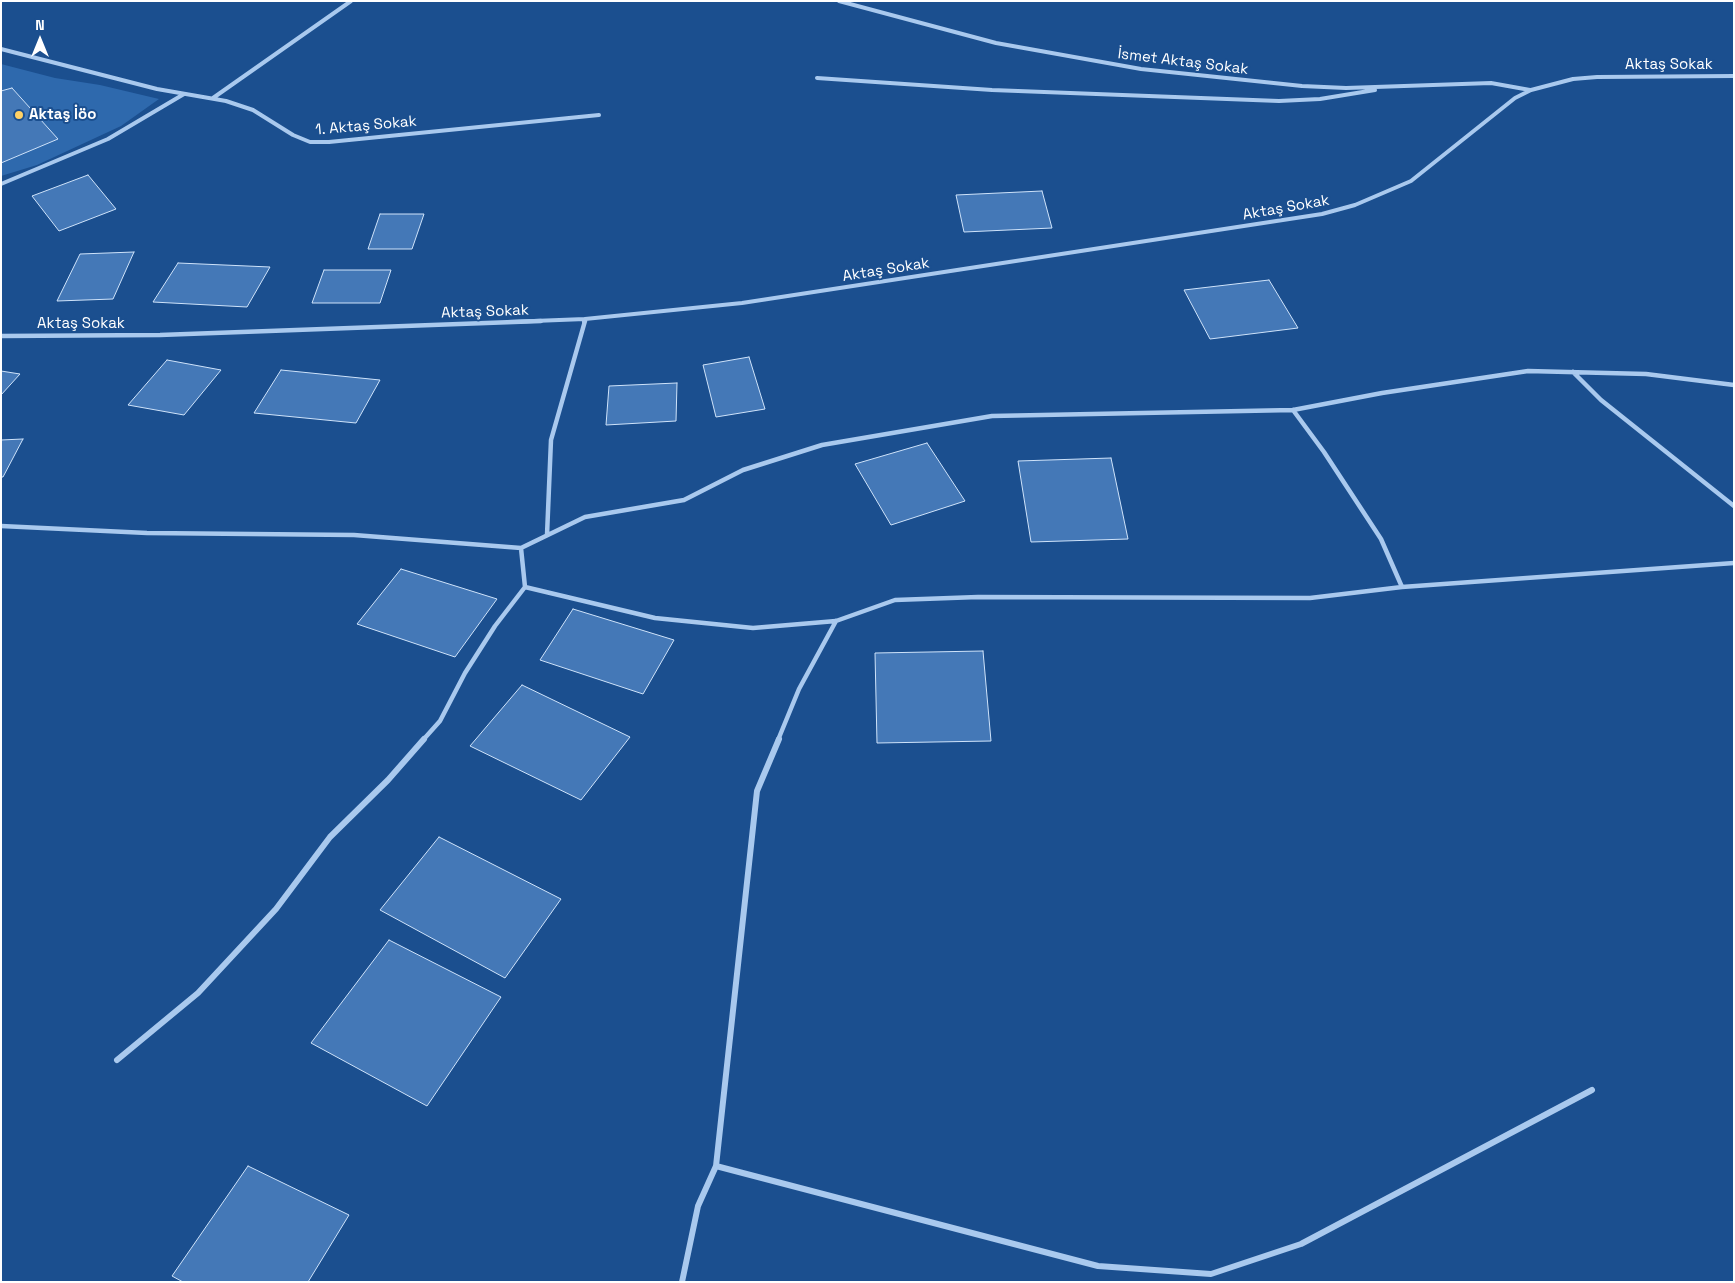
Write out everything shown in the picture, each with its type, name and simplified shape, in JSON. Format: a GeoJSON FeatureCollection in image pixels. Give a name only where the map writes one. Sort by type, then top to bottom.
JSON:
{"type":"FeatureCollection","features":[{"type":"Feature","properties":{"kind":"street"},"geometry":{"type":"LineString","coordinates":[[213,98],[351,1]]}},
{"type":"Feature","properties":{"kind":"street","name":"İsmet Aktaş Sokak"},"geometry":{"type":"LineString","coordinates":[[839,1],[944,31],[1095,62],[1276,84],[1346,88],[1491,83],[1530,90]]}},
{"type":"Feature","properties":{"kind":"street","name":"1. Aktaş Sokak"},"geometry":{"type":"LineString","coordinates":[[1,49],[184,94],[213,98],[253,110],[300,140],[320,143],[599,115]]}},
{"type":"Feature","properties":{"kind":"street","name":"Aktaş Sokak"},"geometry":{"type":"LineString","coordinates":[[1,336],[160,335],[585,319],[742,304],[1322,214],[1386,194],[1411,181],[1515,98],[1530,90],[1549,84],[1597,77],[1734,76]]}},
{"type":"Feature","properties":{"kind":"street"},"geometry":{"type":"LineString","coordinates":[[817,78],[992,90],[1278,101],[1320,99],[1398,86]]}},
{"type":"Feature","properties":{"kind":"street"},"geometry":{"type":"LineString","coordinates":[[1,184],[108,139],[184,94]]}},
{"type":"Feature","properties":{"kind":"street"},"geometry":{"type":"LineString","coordinates":[[547,536],[551,440],[585,319]]}},
{"type":"Feature","properties":{"kind":"street"},"geometry":{"type":"LineString","coordinates":[[1,526],[147,534],[354,535],[521,548],[585,517],[684,500],[743,470],[822,445],[992,416],[1293,410],[1382,393],[1528,372],[1646,374],[1734,385]]}},
{"type":"Feature","properties":{"kind":"street"},"geometry":{"type":"LineString","coordinates":[[1573,372],[1601,400],[1734,506]]}},
{"type":"Feature","properties":{"kind":"street"},"geometry":{"type":"LineString","coordinates":[[1293,410],[1324,452],[1381,539],[1402,587]]}},
{"type":"Feature","properties":{"kind":"street"},"geometry":{"type":"LineString","coordinates":[[117,1060],[198,993],[276,909],[330,838],[388,780],[440,721],[470,666],[495,626],[525,587],[521,548]]}},
{"type":"Feature","properties":{"kind":"street"},"geometry":{"type":"LineString","coordinates":[[525,587],[655,618],[753,628],[836,621],[895,600],[978,597],[1310,598],[1402,587],[1734,563]]}},
{"type":"Feature","properties":{"kind":"street"},"geometry":{"type":"LineString","coordinates":[[682,1282],[698,1206],[716,1166],[757,791],[799,689],[836,621]]}},
{"type":"Feature","properties":{"kind":"street"},"geometry":{"type":"LineString","coordinates":[[716,1166],[1098,1266],[1211,1274],[1301,1244],[1592,1090]]}},
{"type":"Feature","properties":{"kind":"shaded area"},"geometry":{"type":"Polygon","coordinates":[[[1,64],[55,78],[100,85],[159,99],[121,126],[37,165],[1,176],[1,163],[57,139],[15,91],[1,94],[1,64]]]}},
{"type":"Feature","properties":{"kind":"building","name":"Aktaş İöo"},"geometry":{"type":"Polygon","coordinates":[[[12,88],[58,139],[1,163],[1,91],[12,88]]]}},
{"type":"Feature","properties":{"kind":"building"},"geometry":{"type":"Polygon","coordinates":[[[88,175],[116,209],[59,231],[32,196],[88,175]]]}},
{"type":"Feature","properties":{"kind":"building"},"geometry":{"type":"Polygon","coordinates":[[[1042,191],[1052,228],[964,232],[956,195],[1042,191]]]}},
{"type":"Feature","properties":{"kind":"building"},"geometry":{"type":"Polygon","coordinates":[[[380,214],[424,214],[412,249],[368,249],[380,214]]]}},
{"type":"Feature","properties":{"kind":"building"},"geometry":{"type":"Polygon","coordinates":[[[134,252],[113,299],[57,301],[80,254],[134,252]]]}},
{"type":"Feature","properties":{"kind":"building"},"geometry":{"type":"Polygon","coordinates":[[[178,263],[270,267],[247,307],[153,302],[178,263]]]}},
{"type":"Feature","properties":{"kind":"building"},"geometry":{"type":"Polygon","coordinates":[[[324,270],[391,270],[380,303],[312,303],[324,270]]]}},
{"type":"Feature","properties":{"kind":"building"},"geometry":{"type":"Polygon","coordinates":[[[1269,280],[1298,328],[1210,339],[1184,290],[1269,280]]]}},
{"type":"Feature","properties":{"kind":"building"},"geometry":{"type":"Polygon","coordinates":[[[749,357],[765,409],[716,417],[703,365],[749,357]]]}},
{"type":"Feature","properties":{"kind":"building"},"geometry":{"type":"Polygon","coordinates":[[[167,360],[221,370],[184,415],[128,405],[167,360]]]}},
{"type":"Feature","properties":{"kind":"building"},"geometry":{"type":"Polygon","coordinates":[[[281,370],[380,380],[356,423],[254,413],[281,370]]]}},
{"type":"Feature","properties":{"kind":"building"},"geometry":{"type":"Polygon","coordinates":[[[1,371],[20,374],[1,395],[1,371]]]}},
{"type":"Feature","properties":{"kind":"building"},"geometry":{"type":"Polygon","coordinates":[[[677,383],[676,421],[606,425],[609,386],[677,383]]]}},
{"type":"Feature","properties":{"kind":"building"},"geometry":{"type":"Polygon","coordinates":[[[23,439],[3,477],[1,477],[1,440],[23,439]]]}},
{"type":"Feature","properties":{"kind":"building"},"geometry":{"type":"Polygon","coordinates":[[[927,443],[965,501],[891,525],[855,464],[927,443]]]}},
{"type":"Feature","properties":{"kind":"building"},"geometry":{"type":"Polygon","coordinates":[[[1111,458],[1128,539],[1031,542],[1018,461],[1111,458]]]}},
{"type":"Feature","properties":{"kind":"building"},"geometry":{"type":"Polygon","coordinates":[[[401,569],[497,599],[455,657],[357,624],[401,569]]]}},
{"type":"Feature","properties":{"kind":"building"},"geometry":{"type":"Polygon","coordinates":[[[573,609],[674,640],[643,694],[540,660],[573,609]]]}},
{"type":"Feature","properties":{"kind":"building"},"geometry":{"type":"Polygon","coordinates":[[[983,651],[991,741],[877,743],[875,653],[983,651]]]}},
{"type":"Feature","properties":{"kind":"building"},"geometry":{"type":"Polygon","coordinates":[[[522,685],[630,737],[581,800],[470,746],[522,685]]]}},
{"type":"Feature","properties":{"kind":"building"},"geometry":{"type":"Polygon","coordinates":[[[439,837],[561,899],[505,978],[380,910],[439,837]]]}},
{"type":"Feature","properties":{"kind":"building"},"geometry":{"type":"Polygon","coordinates":[[[389,940],[501,997],[427,1106],[311,1043],[389,940]]]}},
{"type":"Feature","properties":{"kind":"building"},"geometry":{"type":"Polygon","coordinates":[[[248,1166],[349,1215],[308,1282],[183,1282],[172,1276],[248,1166]]]}},
{"type":"Feature","properties":{"kind":"place","name":"Aktaş İöo"},"geometry":{"type":"Point","coordinates":[19,115]}}]}
